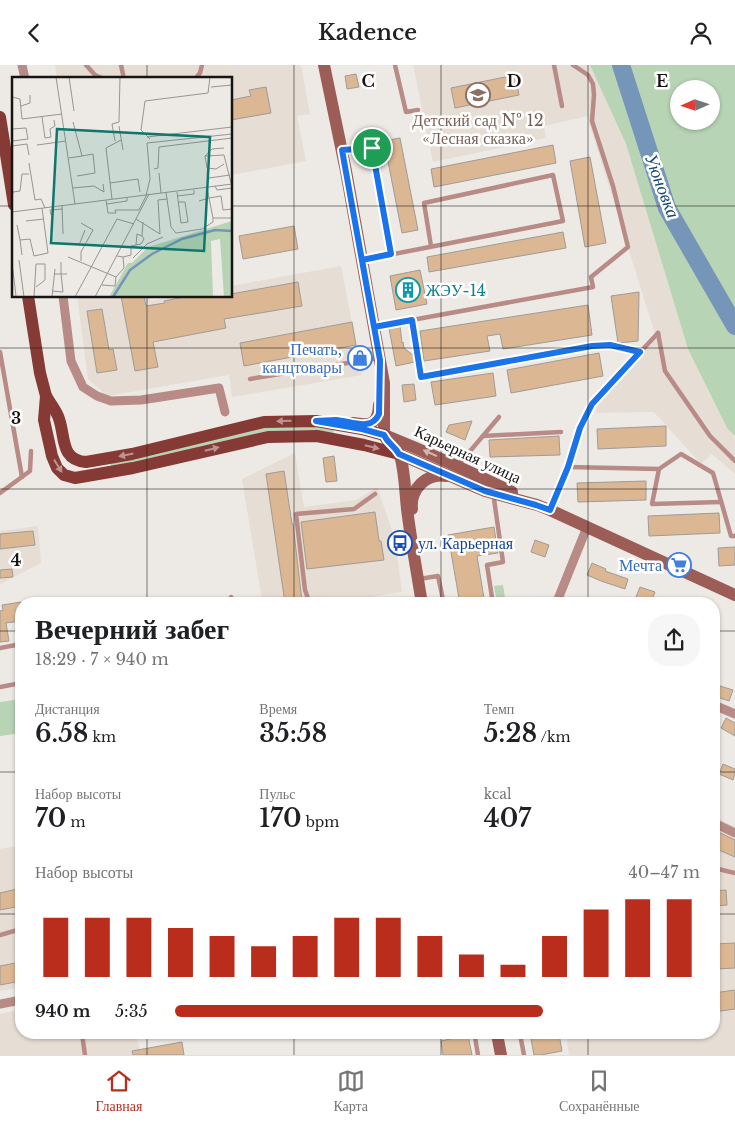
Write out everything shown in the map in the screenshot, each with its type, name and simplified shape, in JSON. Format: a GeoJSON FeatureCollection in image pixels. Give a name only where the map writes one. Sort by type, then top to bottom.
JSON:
{"type":"FeatureCollection","features":[{"type":"Feature","properties":{"kind":"main road"},"geometry":{"type":"LineString","coordinates":[[0,117],[12,192]]}},
{"type":"Feature","properties":{"kind":"main road"},"geometry":{"type":"LineString","coordinates":[[28,297],[40,373],[46,396],[58,417],[68,453],[72,459],[79,462],[86,463],[132,454],[264,422],[316,421],[384,435]]}},
{"type":"Feature","properties":{"kind":"main road"},"geometry":{"type":"LineString","coordinates":[[46,396],[44,420],[52,456],[57,468],[64,475],[75,478],[132,469],[268,437],[318,436],[399,454]]}},
{"type":"Feature","properties":{"kind":"street"},"geometry":{"type":"LineString","coordinates":[[327,66],[384,383],[384,435],[386,441],[395,447],[399,454],[421,597]]}},
{"type":"Feature","properties":{"kind":"street"},"geometry":{"type":"LineString","coordinates":[[62,297],[71,361],[83,387],[97,396],[111,401],[141,400],[219,388],[225,412]]}},
{"type":"Feature","properties":{"kind":"street"},"geometry":{"type":"LineString","coordinates":[[316,421],[335,420],[363,425],[374,422],[379,414],[380,359]]}},
{"type":"Feature","properties":{"kind":"street","name":"Карьерная улица"},"geometry":{"type":"LineString","coordinates":[[384,435],[478,475],[536,505]]}},
{"type":"Feature","properties":{"kind":"street","name":"Карьерная улица"},"geometry":{"type":"LineString","coordinates":[[399,454],[485,491],[550,510],[735,595]]}},
{"type":"Feature","properties":{"kind":"street"},"geometry":{"type":"LineString","coordinates":[[418,576],[412,505],[415,491],[430,477],[436,475],[453,477]]}},
{"type":"Feature","properties":{"kind":"street"},"geometry":{"type":"LineString","coordinates":[[559,597],[587,527]]}},
{"type":"Feature","properties":{"kind":"street"},"geometry":{"type":"LineString","coordinates":[[720,708],[735,714]]}},
{"type":"Feature","properties":{"kind":"street"},"geometry":{"type":"LineString","coordinates":[[720,826],[735,833]]}},
{"type":"Feature","properties":{"kind":"street"},"geometry":{"type":"LineString","coordinates":[[0,1004],[15,1001]]}},
{"type":"Feature","properties":{"kind":"street"},"geometry":{"type":"LineString","coordinates":[[498,1039],[501,1055]]}},
{"type":"Feature","properties":{"kind":"lane"},"geometry":{"type":"LineString","coordinates":[[86,65],[100,77]]}},
{"type":"Feature","properties":{"kind":"lane"},"geometry":{"type":"LineString","coordinates":[[197,77],[202,65]]}},
{"type":"Feature","properties":{"kind":"lane"},"geometry":{"type":"LineString","coordinates":[[395,65],[406,112],[418,110]]}},
{"type":"Feature","properties":{"kind":"lane"},"geometry":{"type":"LineString","coordinates":[[554,65],[562,106]]}},
{"type":"Feature","properties":{"kind":"lane"},"geometry":{"type":"LineString","coordinates":[[374,327],[593,287],[592,277],[628,247],[613,186],[592,121],[593,83],[588,75],[573,65]]}},
{"type":"Feature","properties":{"kind":"lane"},"geometry":{"type":"LineString","coordinates":[[342,150],[372,148],[391,254]]}},
{"type":"Feature","properties":{"kind":"lane"},"geometry":{"type":"LineString","coordinates":[[362,260],[562,221],[553,175],[424,203],[431,246]]}},
{"type":"Feature","properties":{"kind":"lane"},"geometry":{"type":"LineString","coordinates":[[412,320],[421,377],[592,346],[610,345],[640,352]]}},
{"type":"Feature","properties":{"kind":"lane"},"geometry":{"type":"LineString","coordinates":[[550,510],[568,467],[580,428],[592,404],[658,333],[665,371],[710,436],[735,461]]}},
{"type":"Feature","properties":{"kind":"lane"},"geometry":{"type":"LineString","coordinates":[[0,352],[22,477]]}},
{"type":"Feature","properties":{"kind":"lane"},"geometry":{"type":"LineString","coordinates":[[250,379],[380,359]]}},
{"type":"Feature","properties":{"kind":"lane"},"geometry":{"type":"LineString","coordinates":[[460,463],[499,417]]}},
{"type":"Feature","properties":{"kind":"lane"},"geometry":{"type":"LineString","coordinates":[[484,436],[561,432]]}},
{"type":"Feature","properties":{"kind":"lane"},"geometry":{"type":"LineString","coordinates":[[0,493],[30,471],[31,451]]}},
{"type":"Feature","properties":{"kind":"lane"},"geometry":{"type":"LineString","coordinates":[[568,467],[659,469],[681,453],[713,473],[731,536],[735,536]]}},
{"type":"Feature","properties":{"kind":"lane"},"geometry":{"type":"LineString","coordinates":[[659,469],[652,504],[721,502]]}},
{"type":"Feature","properties":{"kind":"lane"},"geometry":{"type":"LineString","coordinates":[[308,597],[305,590],[296,514],[354,509],[375,494]]}},
{"type":"Feature","properties":{"kind":"lane"},"geometry":{"type":"LineString","coordinates":[[492,597],[487,565],[503,562],[494,499]]}},
{"type":"Feature","properties":{"kind":"lane"},"geometry":{"type":"LineString","coordinates":[[418,576],[438,576],[442,597]]}},
{"type":"Feature","properties":{"kind":"lane"},"geometry":{"type":"LineString","coordinates":[[0,648],[15,645]]}},
{"type":"Feature","properties":{"kind":"lane"},"geometry":{"type":"LineString","coordinates":[[0,687],[15,684]]}},
{"type":"Feature","properties":{"kind":"lane"},"geometry":{"type":"LineString","coordinates":[[720,869],[735,873]]}},
{"type":"Feature","properties":{"kind":"lane"},"geometry":{"type":"LineString","coordinates":[[0,935],[15,931]]}},
{"type":"Feature","properties":{"kind":"lane"},"geometry":{"type":"LineString","coordinates":[[83,1039],[85,1055]]}},
{"type":"Feature","properties":{"kind":"lane"},"geometry":{"type":"LineString","coordinates":[[475,1039],[478,1055]]}},
{"type":"Feature","properties":{"kind":"lane"},"geometry":{"type":"LineString","coordinates":[[521,1039],[524,1055]]}},
{"type":"Feature","properties":{"kind":"shaded area"},"geometry":{"type":"Polygon","coordinates":[[[55,65],[301,65],[310,114],[297,116],[306,161],[232,175],[232,77],[57,77],[55,65]]]}},
{"type":"Feature","properties":{"kind":"shaded area"},"geometry":{"type":"Polygon","coordinates":[[[413,65],[590,65],[626,144],[688,349],[727,428],[735,436],[735,474],[712,454],[701,464],[654,412],[596,413],[597,391],[655,334],[587,116],[544,126],[546,138],[433,162],[413,65]]]}},
{"type":"Feature","properties":{"kind":"shaded area"},"geometry":{"type":"Polygon","coordinates":[[[341,266],[362,375],[232,397],[229,375],[107,396],[88,379],[77,297],[150,297],[151,301],[172,297],[232,297],[232,286],[341,266]]]}},
{"type":"Feature","properties":{"kind":"shaded area"},"geometry":{"type":"Polygon","coordinates":[[[295,453],[304,507],[356,500],[377,487],[395,539],[402,592],[370,597],[262,597],[242,479],[295,453]]]}},
{"type":"Feature","properties":{"kind":"shaded area"},"geometry":{"type":"Polygon","coordinates":[[[38,526],[41,563],[0,584],[0,531],[38,526]]]}},
{"type":"Feature","properties":{"kind":"shaded area"},"geometry":{"type":"Polygon","coordinates":[[[720,819],[735,827],[735,1055],[569,1055],[567,1039],[720,1039],[720,819]]]}},
{"type":"Feature","properties":{"kind":"shaded area"},"geometry":{"type":"Polygon","coordinates":[[[15,846],[15,988],[0,991],[0,849],[15,846]]]}},
{"type":"Feature","properties":{"kind":"shaded area"},"geometry":{"type":"Polygon","coordinates":[[[15,1010],[15,1039],[138,1039],[140,1055],[0,1055],[0,1014],[15,1010]]]}},
{"type":"Feature","properties":{"kind":"green space"},"geometry":{"type":"Polygon","coordinates":[[[590,65],[735,65],[735,436],[727,428],[688,349],[626,144],[590,65]]]}},
{"type":"Feature","properties":{"kind":"green space"},"geometry":{"type":"Polygon","coordinates":[[[310,426],[334,430],[333,433],[310,430],[267,431],[111,467],[110,463],[266,427],[310,426]]]}},
{"type":"Feature","properties":{"kind":"green space"},"geometry":{"type":"Polygon","coordinates":[[[503,585],[505,597],[496,597],[494,586],[503,585]]]}},
{"type":"Feature","properties":{"kind":"green space"},"geometry":{"type":"Polygon","coordinates":[[[15,700],[15,734],[0,736],[0,702],[15,700]]]}},
{"type":"Feature","properties":{"kind":"building"},"geometry":{"type":"Polygon","coordinates":[[[356,74],[359,87],[347,89],[345,76],[356,74]]]}},
{"type":"Feature","properties":{"kind":"building"},"geometry":{"type":"Polygon","coordinates":[[[515,75],[519,95],[455,108],[451,88],[515,75]]]}},
{"type":"Feature","properties":{"kind":"building"},"geometry":{"type":"Polygon","coordinates":[[[266,87],[271,113],[232,120],[232,100],[251,96],[249,90],[266,87]]]}},
{"type":"Feature","properties":{"kind":"building"},"geometry":{"type":"Polygon","coordinates":[[[400,138],[418,230],[402,233],[384,141],[400,138]]]}},
{"type":"Feature","properties":{"kind":"building"},"geometry":{"type":"Polygon","coordinates":[[[553,145],[556,163],[434,187],[431,169],[553,145]]]}},
{"type":"Feature","properties":{"kind":"building"},"geometry":{"type":"Polygon","coordinates":[[[590,157],[606,243],[585,247],[570,161],[590,157]]]}},
{"type":"Feature","properties":{"kind":"building"},"geometry":{"type":"Polygon","coordinates":[[[294,226],[298,249],[243,259],[239,236],[294,226]]]}},
{"type":"Feature","properties":{"kind":"building"},"geometry":{"type":"Polygon","coordinates":[[[563,232],[566,248],[429,272],[427,257],[563,232]]]}},
{"type":"Feature","properties":{"kind":"building","name":"ЖЭУ-14"},"geometry":{"type":"Polygon","coordinates":[[[420,270],[427,304],[396,310],[390,276],[420,270]]]}},
{"type":"Feature","properties":{"kind":"building"},"geometry":{"type":"Polygon","coordinates":[[[298,282],[302,306],[224,319],[226,328],[153,342],[158,367],[135,371],[121,297],[144,297],[146,306],[184,297],[232,297],[232,294],[298,282]]]}},
{"type":"Feature","properties":{"kind":"building"},"geometry":{"type":"Polygon","coordinates":[[[639,292],[638,341],[618,343],[611,296],[639,292]]]}},
{"type":"Feature","properties":{"kind":"building"},"geometry":{"type":"Polygon","coordinates":[[[588,305],[592,335],[503,349],[500,334],[487,336],[490,351],[424,361],[420,331],[588,305]]]}},
{"type":"Feature","properties":{"kind":"building"},"geometry":{"type":"Polygon","coordinates":[[[102,309],[109,350],[113,349],[117,370],[97,373],[87,311],[102,309]]]}},
{"type":"Feature","properties":{"kind":"building"},"geometry":{"type":"Polygon","coordinates":[[[352,322],[356,345],[244,366],[240,343],[352,322]]]}},
{"type":"Feature","properties":{"kind":"building"},"geometry":{"type":"Polygon","coordinates":[[[400,326],[404,348],[414,356],[415,362],[396,366],[389,328],[400,326]]]}},
{"type":"Feature","properties":{"kind":"building"},"geometry":{"type":"Polygon","coordinates":[[[599,353],[603,376],[511,393],[507,370],[599,353]]]}},
{"type":"Feature","properties":{"kind":"building"},"geometry":{"type":"Polygon","coordinates":[[[493,373],[496,396],[435,405],[431,382],[493,373]]]}},
{"type":"Feature","properties":{"kind":"building"},"geometry":{"type":"Polygon","coordinates":[[[414,384],[416,400],[404,402],[402,385],[414,384]]]}},
{"type":"Feature","properties":{"kind":"building"},"geometry":{"type":"Polygon","coordinates":[[[472,421],[465,440],[446,432],[449,425],[472,421]]]}},
{"type":"Feature","properties":{"kind":"building"},"geometry":{"type":"Polygon","coordinates":[[[666,426],[666,446],[598,449],[597,429],[666,426]]]}},
{"type":"Feature","properties":{"kind":"building"},"geometry":{"type":"Polygon","coordinates":[[[559,436],[560,455],[490,457],[489,440],[559,436]]]}},
{"type":"Feature","properties":{"kind":"building"},"geometry":{"type":"Polygon","coordinates":[[[334,456],[337,481],[326,482],[323,458],[334,456]]]}},
{"type":"Feature","properties":{"kind":"building"},"geometry":{"type":"Polygon","coordinates":[[[284,471],[293,524],[302,597],[284,597],[266,474],[284,471]]]}},
{"type":"Feature","properties":{"kind":"building"},"geometry":{"type":"Polygon","coordinates":[[[646,481],[646,500],[578,502],[577,483],[646,481]]]}},
{"type":"Feature","properties":{"kind":"building"},"geometry":{"type":"Polygon","coordinates":[[[375,512],[384,560],[307,569],[301,522],[375,512]]]}},
{"type":"Feature","properties":{"kind":"building"},"geometry":{"type":"Polygon","coordinates":[[[719,513],[720,533],[649,536],[648,516],[719,513]]]}},
{"type":"Feature","properties":{"kind":"building"},"geometry":{"type":"Polygon","coordinates":[[[494,527],[498,553],[477,556],[484,597],[459,597],[448,535],[494,527]]]}},
{"type":"Feature","properties":{"kind":"building"},"geometry":{"type":"Polygon","coordinates":[[[33,531],[35,545],[0,549],[0,534],[33,531]]]}},
{"type":"Feature","properties":{"kind":"building"},"geometry":{"type":"Polygon","coordinates":[[[535,540],[549,545],[545,557],[531,552],[535,540]]]}},
{"type":"Feature","properties":{"kind":"building"},"geometry":{"type":"Polygon","coordinates":[[[735,547],[735,565],[719,566],[718,548],[735,547]]]}},
{"type":"Feature","properties":{"kind":"building"},"geometry":{"type":"Polygon","coordinates":[[[592,563],[606,569],[605,571],[628,579],[625,589],[587,575],[592,563]]]}},
{"type":"Feature","properties":{"kind":"building"},"geometry":{"type":"Polygon","coordinates":[[[12,569],[13,577],[0,578],[0,570],[12,569]]]}},
{"type":"Feature","properties":{"kind":"building"},"geometry":{"type":"Polygon","coordinates":[[[640,587],[655,592],[653,597],[636,597],[640,587]]]}},
{"type":"Feature","properties":{"kind":"building"},"geometry":{"type":"Polygon","coordinates":[[[15,603],[15,622],[6,623],[9,641],[0,642],[0,611],[3,610],[2,605],[15,603]]]}},
{"type":"Feature","properties":{"kind":"building"},"geometry":{"type":"Polygon","coordinates":[[[720,686],[733,690],[729,701],[720,698],[720,686]]]}},
{"type":"Feature","properties":{"kind":"building"},"geometry":{"type":"Polygon","coordinates":[[[726,718],[735,723],[735,736],[721,728],[726,718]]]}},
{"type":"Feature","properties":{"kind":"building"},"geometry":{"type":"Polygon","coordinates":[[[723,764],[735,769],[733,780],[720,774],[723,764]]]}},
{"type":"Feature","properties":{"kind":"building"},"geometry":{"type":"Polygon","coordinates":[[[720,833],[735,840],[735,857],[720,851],[720,833]]]}},
{"type":"Feature","properties":{"kind":"building"},"geometry":{"type":"Polygon","coordinates":[[[15,889],[15,907],[0,910],[0,893],[15,889]]]}},
{"type":"Feature","properties":{"kind":"building"},"geometry":{"type":"Polygon","coordinates":[[[720,890],[726,890],[727,905],[720,906],[720,890]]]}},
{"type":"Feature","properties":{"kind":"building"},"geometry":{"type":"Polygon","coordinates":[[[735,943],[735,968],[720,969],[720,944],[735,943]]]}},
{"type":"Feature","properties":{"kind":"building"},"geometry":{"type":"Polygon","coordinates":[[[15,963],[15,982],[0,985],[0,966],[15,963]]]}},
{"type":"Feature","properties":{"kind":"building"},"geometry":{"type":"Polygon","coordinates":[[[735,990],[735,1009],[720,1011],[720,992],[735,990]]]}},
{"type":"Feature","properties":{"kind":"building"},"geometry":{"type":"Polygon","coordinates":[[[469,1039],[472,1055],[443,1055],[441,1041],[469,1039]]]}},
{"type":"Feature","properties":{"kind":"building"},"geometry":{"type":"Polygon","coordinates":[[[531,1039],[560,1039],[562,1051],[534,1055],[531,1039]]]}},
{"type":"Feature","properties":{"kind":"building"},"geometry":{"type":"Polygon","coordinates":[[[182,1042],[184,1055],[133,1055],[132,1051],[182,1042]]]}},
{"type":"Feature","properties":{"kind":"waterway","name":"Уюновка"},"geometry":{"type":"LineString","coordinates":[[621,65],[667,208],[735,326]]}},
{"type":"Feature","properties":{"kind":"place","name":"Детский сад № 12 «Лесная сказка»"},"geometry":{"type":"Point","coordinates":[478,95]}},
{"type":"Feature","properties":{"kind":"place","name":"ЖЭУ-14"},"geometry":{"type":"Point","coordinates":[408,290]}},
{"type":"Feature","properties":{"kind":"place","name":"Печать, канцтовары"},"geometry":{"type":"Point","coordinates":[360,358]}},
{"type":"Feature","properties":{"kind":"place","name":"ул. Карьерная"},"geometry":{"type":"Point","coordinates":[400,543]}},
{"type":"Feature","properties":{"kind":"place","name":"Мечта"},"geometry":{"type":"Point","coordinates":[679,565]}},
{"type":"Feature","properties":{"kind":"route"},"geometry":{"type":"LineString","coordinates":[[372,148],[342,150],[374,327],[412,320],[421,377],[592,346],[610,345],[640,352],[592,404],[580,428],[568,467],[550,510],[485,491],[399,454],[395,447],[386,441],[384,435],[316,421],[335,420],[363,425],[374,422],[379,414],[380,360],[362,260],[391,254],[372,148]]}}]}
